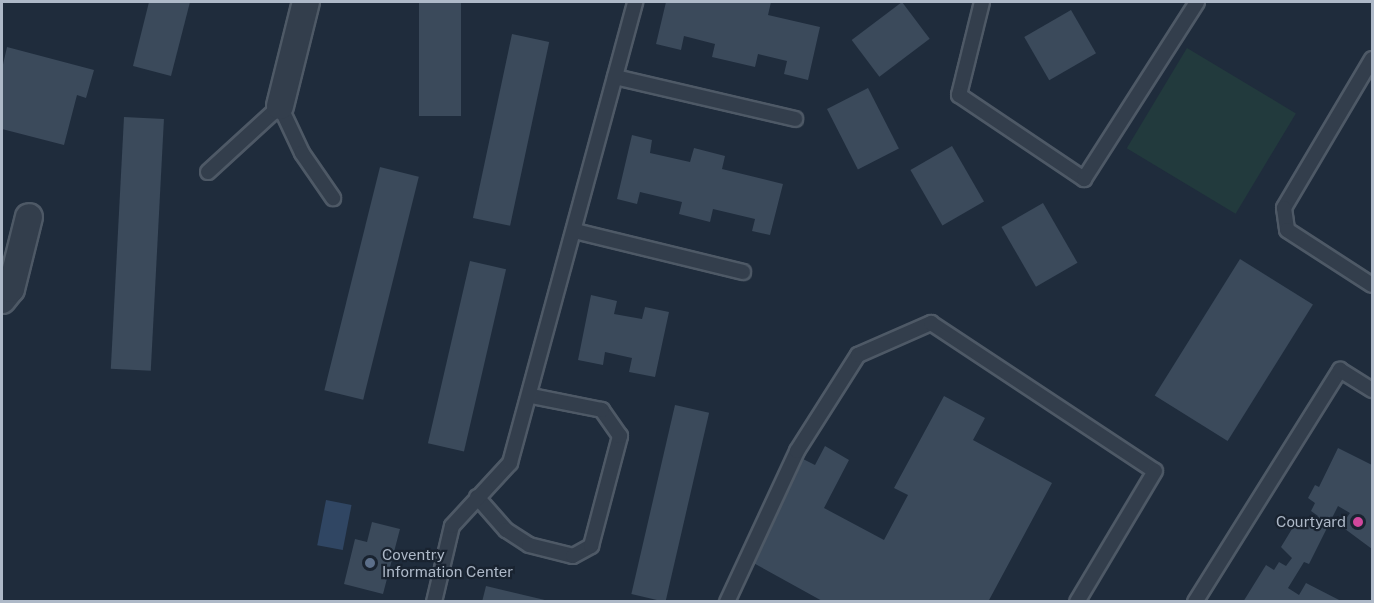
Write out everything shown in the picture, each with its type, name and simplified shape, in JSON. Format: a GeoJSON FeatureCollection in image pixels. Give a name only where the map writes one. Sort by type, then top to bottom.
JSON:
{"type":"FeatureCollection","features":[{"type":"Feature","properties":{"kind":"street"},"geometry":{"type":"LineString","coordinates":[[280,106],[306,2]]}},
{"type":"Feature","properties":{"kind":"street"},"geometry":{"type":"LineString","coordinates":[[2,300],[11,289],[29,217]]}},
{"type":"Feature","properties":{"kind":"lane"},"geometry":{"type":"LineString","coordinates":[[434,602],[452,526],[510,463],[532,396],[635,2]]}},
{"type":"Feature","properties":{"kind":"lane"},"geometry":{"type":"LineString","coordinates":[[982,2],[959,95],[1084,179],[1197,2]]}},
{"type":"Feature","properties":{"kind":"lane"},"geometry":{"type":"LineString","coordinates":[[1372,59],[1284,208],[1287,230],[1372,285]]}},
{"type":"Feature","properties":{"kind":"lane"},"geometry":{"type":"LineString","coordinates":[[615,77],[795,119]]}},
{"type":"Feature","properties":{"kind":"lane"},"geometry":{"type":"LineString","coordinates":[[208,172],[280,106],[302,153],[333,198]]}},
{"type":"Feature","properties":{"kind":"lane"},"geometry":{"type":"LineString","coordinates":[[575,231],[743,272]]}},
{"type":"Feature","properties":{"kind":"lane"},"geometry":{"type":"LineString","coordinates":[[728,602],[797,451],[858,356],[931,323],[1155,471],[1077,602]]}},
{"type":"Feature","properties":{"kind":"lane"},"geometry":{"type":"LineString","coordinates":[[1195,602],[1341,370],[1372,390]]}},
{"type":"Feature","properties":{"kind":"lane"},"geometry":{"type":"LineString","coordinates":[[477,497],[506,530],[529,545],[573,556],[591,546],[620,436],[603,410],[532,396]]}},
{"type":"Feature","properties":{"kind":"green space"},"geometry":{"type":"Polygon","coordinates":[[[1187,48],[1296,113],[1236,214],[1127,148],[1187,48]]]}},
{"type":"Feature","properties":{"kind":"water"},"geometry":{"type":"Polygon","coordinates":[[[326,500],[352,505],[343,550],[317,545],[326,500]]]}},
{"type":"Feature","properties":{"kind":"building"},"geometry":{"type":"Polygon","coordinates":[[[149,2],[190,2],[171,76],[133,66],[149,2]]]}},
{"type":"Feature","properties":{"kind":"building"},"geometry":{"type":"Polygon","coordinates":[[[419,2],[461,2],[461,116],[419,116],[419,2]]]}},
{"type":"Feature","properties":{"kind":"building"},"geometry":{"type":"Polygon","coordinates":[[[666,2],[771,2],[768,15],[820,27],[808,80],[784,74],[787,61],[758,54],[755,67],[712,57],[715,44],[684,36],[681,50],[656,44],[666,2]]]}},
{"type":"Feature","properties":{"kind":"building"},"geometry":{"type":"Polygon","coordinates":[[[902,2],[930,39],[879,77],[852,40],[902,2]]]}},
{"type":"Feature","properties":{"kind":"building"},"geometry":{"type":"Polygon","coordinates":[[[1071,10],[1096,53],[1049,80],[1024,37],[1071,10]]]}},
{"type":"Feature","properties":{"kind":"building"},"geometry":{"type":"Polygon","coordinates":[[[512,34],[549,42],[510,226],[473,218],[512,34]]]}},
{"type":"Feature","properties":{"kind":"building"},"geometry":{"type":"Polygon","coordinates":[[[7,47],[94,70],[86,98],[77,95],[64,145],[2,129],[2,69],[7,47]]]}},
{"type":"Feature","properties":{"kind":"building"},"geometry":{"type":"Polygon","coordinates":[[[868,88],[899,149],[858,169],[827,109],[868,88]]]}},
{"type":"Feature","properties":{"kind":"building"},"geometry":{"type":"Polygon","coordinates":[[[124,117],[164,119],[151,371],[111,369],[124,117]]]}},
{"type":"Feature","properties":{"kind":"building"},"geometry":{"type":"Polygon","coordinates":[[[632,135],[652,140],[650,153],[690,162],[694,148],[725,156],[722,169],[783,184],[770,235],[752,231],[755,219],[713,209],[710,222],[679,214],[682,202],[640,192],[637,204],[617,199],[632,135]]]}},
{"type":"Feature","properties":{"kind":"building"},"geometry":{"type":"Polygon","coordinates":[[[952,146],[984,201],[942,225],[910,170],[952,146]]]}},
{"type":"Feature","properties":{"kind":"building"},"geometry":{"type":"Polygon","coordinates":[[[380,167],[419,177],[363,400],[324,390],[380,167]]]}},
{"type":"Feature","properties":{"kind":"building"},"geometry":{"type":"Polygon","coordinates":[[[1043,203],[1078,263],[1036,287],[1001,227],[1043,203]]]}},
{"type":"Feature","properties":{"kind":"building"},"geometry":{"type":"Polygon","coordinates":[[[1240,259],[1313,305],[1228,441],[1155,396],[1240,259]]]}},
{"type":"Feature","properties":{"kind":"building"},"geometry":{"type":"Polygon","coordinates":[[[470,261],[506,269],[464,452],[428,443],[470,261]]]}},
{"type":"Feature","properties":{"kind":"building"},"geometry":{"type":"Polygon","coordinates":[[[591,295],[617,301],[614,314],[642,319],[645,307],[669,312],[655,377],[629,372],[632,358],[605,352],[603,365],[578,360],[591,295]]]}},
{"type":"Feature","properties":{"kind":"building"},"geometry":{"type":"Polygon","coordinates":[[[944,396],[985,418],[973,440],[1052,483],[988,602],[824,602],[748,560],[803,459],[815,465],[825,446],[849,460],[824,508],[884,540],[908,495],[894,488],[944,396]]]}},
{"type":"Feature","properties":{"kind":"building"},"geometry":{"type":"Polygon","coordinates":[[[675,405],[709,413],[665,602],[631,594],[675,405]]]}},
{"type":"Feature","properties":{"kind":"building","name":"Courtyard"},"geometry":{"type":"Polygon","coordinates":[[[1338,448],[1372,465],[1372,549],[1341,526],[1350,513],[1338,506],[1309,564],[1304,562],[1288,588],[1299,595],[1306,583],[1343,602],[1243,602],[1266,565],[1274,570],[1279,562],[1286,566],[1292,558],[1281,547],[1298,519],[1311,527],[1318,516],[1311,511],[1315,503],[1308,498],[1315,485],[1319,487],[1338,448]]]}},
{"type":"Feature","properties":{"kind":"building","name":"Coventry Information Center"},"geometry":{"type":"Polygon","coordinates":[[[372,522],[400,529],[383,594],[344,584],[355,539],[367,542],[372,522]]]}},
{"type":"Feature","properties":{"kind":"building"},"geometry":{"type":"Polygon","coordinates":[[[486,586],[549,601],[482,602],[486,586]]]}},
{"type":"Feature","properties":{"kind":"place","name":"Courtyard"},"geometry":{"type":"Point","coordinates":[1358,522]}},
{"type":"Feature","properties":{"kind":"place","name":"Coventry Information Center"},"geometry":{"type":"Point","coordinates":[370,563]}}]}
